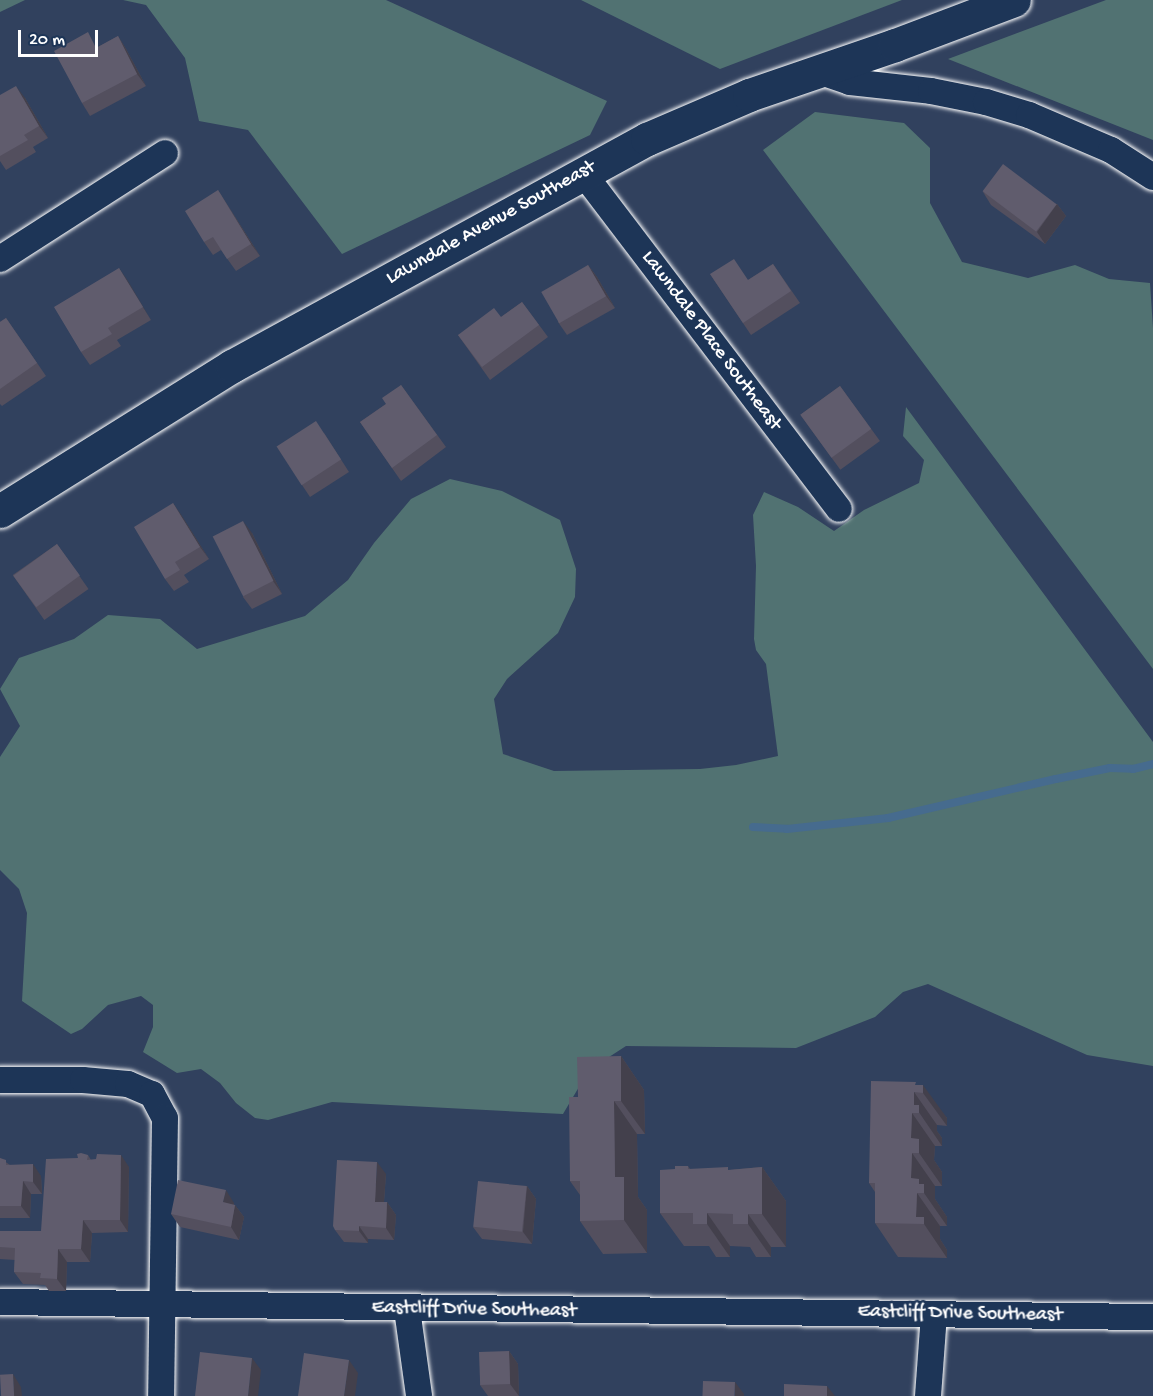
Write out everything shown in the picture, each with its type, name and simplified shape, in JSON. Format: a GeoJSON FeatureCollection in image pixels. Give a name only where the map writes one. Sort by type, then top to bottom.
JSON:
{"type":"FeatureCollection","features":[{"type":"Feature","properties":{"kind":"street","name":"Lawndale Avenue Southeast"},"geometry":{"type":"LineString","coordinates":[[0,511],[232,366],[646,139],[749,95],[1014,0]]}},
{"type":"Feature","properties":{"kind":"street"},"geometry":{"type":"LineString","coordinates":[[818,71],[850,82],[931,91],[986,102],[1029,115],[1111,150],[1153,177]]}},
{"type":"Feature","properties":{"kind":"street"},"geometry":{"type":"LineString","coordinates":[[0,259],[165,153]]}},
{"type":"Feature","properties":{"kind":"street","name":"Lawndale Place Southeast"},"geometry":{"type":"LineString","coordinates":[[583,172],[839,509]]}},
{"type":"Feature","properties":{"kind":"street"},"geometry":{"type":"LineString","coordinates":[[0,1080],[83,1080],[128,1084],[152,1094],[165,1118],[161,1396]]}},
{"type":"Feature","properties":{"kind":"street","name":"Eastcliff Drive Southeast"},"geometry":{"type":"LineString","coordinates":[[0,1302],[1153,1317]]}},
{"type":"Feature","properties":{"kind":"street"},"geometry":{"type":"LineString","coordinates":[[407,1309],[419,1396]]}},
{"type":"Feature","properties":{"kind":"street"},"geometry":{"type":"LineString","coordinates":[[928,1396],[934,1314]]}},
{"type":"Feature","properties":{"kind":"green space"},"geometry":{"type":"Polygon","coordinates":[[[0,0],[25,0],[0,12],[0,0]]]}},
{"type":"Feature","properties":{"kind":"green space"},"geometry":{"type":"Polygon","coordinates":[[[123,0],[386,0],[607,101],[590,135],[342,254],[248,130],[199,121],[185,58],[146,5],[123,0]]]}},
{"type":"Feature","properties":{"kind":"green space"},"geometry":{"type":"Polygon","coordinates":[[[581,0],[902,0],[720,69],[581,0]]]}},
{"type":"Feature","properties":{"kind":"green space"},"geometry":{"type":"Polygon","coordinates":[[[1106,0],[1153,0],[1153,140],[948,59],[1106,0]]]}},
{"type":"Feature","properties":{"kind":"green space"},"geometry":{"type":"Polygon","coordinates":[[[815,112],[904,123],[930,148],[930,203],[962,262],[1028,278],[1075,265],[1109,279],[1150,283],[1153,328],[1153,669],[763,150],[815,112]]]}},
{"type":"Feature","properties":{"kind":"green space"},"geometry":{"type":"Polygon","coordinates":[[[906,407],[1153,742],[1153,1066],[1087,1055],[928,984],[903,992],[875,1017],[796,1048],[626,1046],[589,1070],[563,1114],[332,1102],[268,1120],[255,1118],[236,1103],[220,1083],[201,1069],[177,1073],[143,1052],[153,1027],[153,1005],[141,996],[108,1005],[82,1029],[71,1034],[22,1001],[27,913],[19,889],[0,870],[0,757],[20,726],[0,689],[19,658],[74,639],[108,615],[160,619],[197,649],[305,616],[348,580],[374,543],[411,499],[450,479],[502,491],[560,520],[576,569],[575,597],[558,633],[507,679],[494,699],[503,754],[554,771],[700,769],[736,765],[778,756],[766,664],[756,650],[754,639],[756,566],[753,515],[764,492],[798,507],[834,531],[864,510],[919,483],[924,460],[903,436],[906,407]]]}},
{"type":"Feature","properties":{"kind":"building"},"geometry":{"type":"Polygon","coordinates":[[[88,32],[96,48],[118,36],[137,74],[82,103],[54,51],[88,32]]]}},
{"type":"Feature","properties":{"kind":"building"},"geometry":{"type":"Polygon","coordinates":[[[16,86],[39,126],[24,135],[28,140],[0,156],[0,95],[16,86]]]}},
{"type":"Feature","properties":{"kind":"building"},"geometry":{"type":"Polygon","coordinates":[[[1003,164],[1057,204],[1036,231],[983,191],[1003,164]]]}},
{"type":"Feature","properties":{"kind":"building"},"geometry":{"type":"Polygon","coordinates":[[[218,190],[251,244],[227,259],[213,237],[204,242],[185,211],[218,190]]]}},
{"type":"Feature","properties":{"kind":"building"},"geometry":{"type":"Polygon","coordinates":[[[734,259],[748,280],[773,264],[791,291],[743,323],[710,274],[734,259]]]}},
{"type":"Feature","properties":{"kind":"building"},"geometry":{"type":"Polygon","coordinates":[[[588,265],[606,296],[559,323],[541,292],[588,265]]]}},
{"type":"Feature","properties":{"kind":"building"},"geometry":{"type":"Polygon","coordinates":[[[119,268],[143,307],[108,328],[112,334],[81,352],[54,307],[119,268]]]}},
{"type":"Feature","properties":{"kind":"building"},"geometry":{"type":"Polygon","coordinates":[[[522,302],[539,325],[482,367],[458,335],[494,308],[501,317],[522,302]]]}},
{"type":"Feature","properties":{"kind":"building"},"geometry":{"type":"Polygon","coordinates":[[[6,318],[37,363],[0,389],[0,322],[6,318]]]}},
{"type":"Feature","properties":{"kind":"building"},"geometry":{"type":"Polygon","coordinates":[[[401,385],[437,435],[392,468],[360,422],[386,404],[382,398],[401,385]]]}},
{"type":"Feature","properties":{"kind":"building"},"geometry":{"type":"Polygon","coordinates":[[[840,386],[871,429],[832,458],[800,415],[840,386]]]}},
{"type":"Feature","properties":{"kind":"building"},"geometry":{"type":"Polygon","coordinates":[[[316,421],[341,460],[302,485],[277,447],[316,421]]]}},
{"type":"Feature","properties":{"kind":"building"},"geometry":{"type":"Polygon","coordinates":[[[173,503],[200,547],[175,562],[180,570],[165,579],[134,527],[173,503]]]}},
{"type":"Feature","properties":{"kind":"building"},"geometry":{"type":"Polygon","coordinates":[[[243,521],[273,581],[243,596],[213,536],[243,521]]]}},
{"type":"Feature","properties":{"kind":"building"},"geometry":{"type":"Polygon","coordinates":[[[57,544],[80,576],[36,607],[13,576],[57,544]]]}},
{"type":"Feature","properties":{"kind":"building"},"geometry":{"type":"Polygon","coordinates":[[[621,1056],[621,1101],[614,1101],[615,1177],[624,1177],[624,1220],[580,1221],[580,1181],[570,1181],[569,1097],[578,1097],[577,1057],[621,1056]]]}},
{"type":"Feature","properties":{"kind":"building"},"geometry":{"type":"Polygon","coordinates":[[[871,1081],[916,1082],[915,1085],[923,1085],[923,1093],[914,1092],[914,1105],[919,1105],[919,1113],[912,1113],[911,1138],[919,1139],[919,1153],[912,1153],[911,1178],[919,1179],[919,1184],[924,1184],[924,1193],[917,1193],[916,1217],[924,1217],[924,1224],[875,1223],[875,1183],[869,1183],[871,1081]]]}},
{"type":"Feature","properties":{"kind":"building"},"geometry":{"type":"Polygon","coordinates":[[[77,1154],[88,1155],[87,1160],[96,1159],[97,1154],[121,1155],[120,1220],[83,1220],[81,1249],[58,1249],[57,1279],[40,1278],[41,1273],[14,1272],[15,1248],[0,1247],[0,1231],[41,1231],[46,1159],[78,1158],[77,1154]]]}},
{"type":"Feature","properties":{"kind":"building"},"geometry":{"type":"Polygon","coordinates":[[[0,1158],[6,1160],[6,1165],[33,1164],[33,1182],[23,1181],[21,1206],[0,1206],[0,1158]]]}},
{"type":"Feature","properties":{"kind":"building"},"geometry":{"type":"Polygon","coordinates":[[[337,1160],[377,1162],[375,1202],[387,1202],[386,1228],[359,1226],[359,1231],[335,1230],[333,1226],[337,1160]]]}},
{"type":"Feature","properties":{"kind":"building"},"geometry":{"type":"Polygon","coordinates":[[[675,1166],[688,1166],[688,1169],[728,1167],[728,1170],[762,1167],[762,1214],[748,1214],[748,1224],[733,1224],[733,1214],[707,1213],[707,1224],[693,1224],[693,1213],[660,1213],[660,1170],[675,1169],[675,1166]]]}},
{"type":"Feature","properties":{"kind":"building"},"geometry":{"type":"Polygon","coordinates":[[[178,1180],[226,1190],[223,1202],[235,1205],[231,1227],[171,1214],[178,1180]]]}},
{"type":"Feature","properties":{"kind":"building"},"geometry":{"type":"Polygon","coordinates":[[[478,1181],[527,1186],[522,1232],[473,1227],[478,1181]]]}},
{"type":"Feature","properties":{"kind":"building"},"geometry":{"type":"Polygon","coordinates":[[[509,1351],[510,1384],[480,1385],[479,1352],[509,1351]]]}},
{"type":"Feature","properties":{"kind":"building"},"geometry":{"type":"Polygon","coordinates":[[[200,1352],[252,1358],[248,1396],[195,1396],[200,1352]]]}},
{"type":"Feature","properties":{"kind":"building"},"geometry":{"type":"Polygon","coordinates":[[[304,1353],[349,1360],[344,1396],[298,1396],[304,1353]]]}},
{"type":"Feature","properties":{"kind":"building"},"geometry":{"type":"Polygon","coordinates":[[[13,1374],[14,1396],[1,1396],[0,1375],[13,1374]]]}},
{"type":"Feature","properties":{"kind":"building"},"geometry":{"type":"Polygon","coordinates":[[[703,1381],[735,1382],[734,1396],[702,1396],[703,1381]]]}},
{"type":"Feature","properties":{"kind":"building"},"geometry":{"type":"Polygon","coordinates":[[[784,1384],[827,1386],[827,1396],[784,1396],[784,1384]]]}},
{"type":"Feature","properties":{"kind":"waterway"},"geometry":{"type":"LineString","coordinates":[[753,827],[787,829],[888,818],[1056,779],[1110,768],[1133,769],[1153,764]]}}]}
